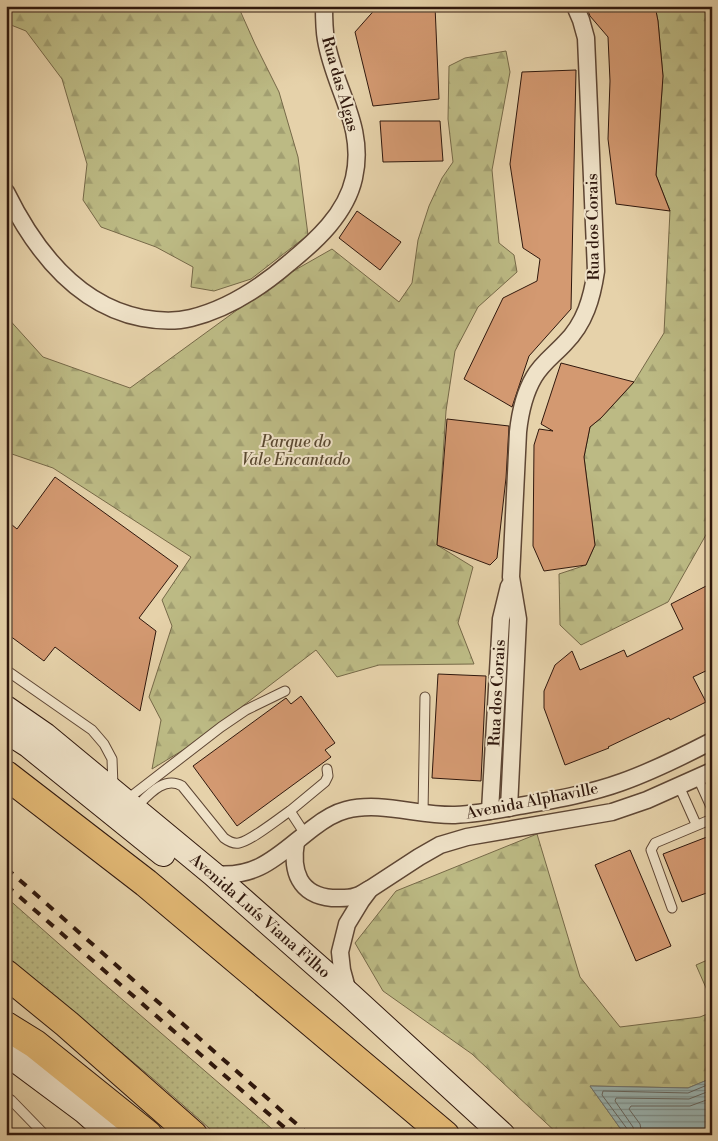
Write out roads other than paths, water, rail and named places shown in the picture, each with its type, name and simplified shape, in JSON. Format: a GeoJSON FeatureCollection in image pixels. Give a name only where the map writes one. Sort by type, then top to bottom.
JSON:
{"type":"FeatureCollection","features":[{"type":"Feature","properties":{"kind":"highway"},"geometry":{"type":"LineString","coordinates":[[6,775],[146,883],[445,1135]]}},
{"type":"Feature","properties":{"kind":"highway"},"geometry":{"type":"LineString","coordinates":[[6,974],[67,1024],[193,1135]]}},
{"type":"Feature","properties":{"kind":"highway"},"geometry":{"type":"LineString","coordinates":[[6,1026],[35,1044],[148,1135]]}},
{"type":"Feature","properties":{"kind":"main road","name":"Avenida Luís Viana Filho"},"geometry":{"type":"LineString","coordinates":[[6,708],[46,735],[213,874],[349,994],[503,1135]]}},
{"type":"Feature","properties":{"kind":"main road"},"geometry":{"type":"LineString","coordinates":[[6,732],[28,745],[158,850],[350,1010],[462,1099]]}},
{"type":"Feature","properties":{"kind":"main road"},"geometry":{"type":"LineString","coordinates":[[6,1041],[111,1135]]}},
{"type":"Feature","properties":{"kind":"main road"},"geometry":{"type":"LineString","coordinates":[[6,1053],[84,1111]]}},
{"type":"Feature","properties":{"kind":"street","name":"Rua das Algas"},"geometry":{"type":"LineString","coordinates":[[6,192],[35,243],[54,267],[79,289],[105,305],[132,316],[160,321],[189,319],[242,298],[269,280],[321,235],[336,216],[354,180],[358,158],[356,136],[349,108],[326,42],[324,6]]}},
{"type":"Feature","properties":{"kind":"street","name":"Rua dos Corais"},"geometry":{"type":"LineString","coordinates":[[490,811],[501,619],[511,577],[520,412],[534,377],[545,361],[565,343],[577,328],[587,310],[593,291],[596,271],[586,38],[575,6]]}},
{"type":"Feature","properties":{"kind":"street","name":"Rua dos Corais"},"geometry":{"type":"LineString","coordinates":[[509,808],[518,619],[511,577]]}},
{"type":"Feature","properties":{"kind":"street"},"geometry":{"type":"LineString","coordinates":[[498,665],[516,666]]}},
{"type":"Feature","properties":{"kind":"street","name":"Avenida Alphaville"},"geometry":{"type":"LineString","coordinates":[[213,874],[230,876],[250,871],[270,861],[331,816],[351,809],[386,808],[457,815],[549,801],[620,783],[655,769],[712,741]]}},
{"type":"Feature","properties":{"kind":"street","name":"Avenida Alphaville"},"geometry":{"type":"LineString","coordinates":[[349,994],[342,970],[340,952],[347,924],[370,888],[419,856],[440,845],[458,839],[500,830],[612,812],[647,800],[705,775]]}},
{"type":"Feature","properties":{"kind":"street"},"geometry":{"type":"LineString","coordinates":[[300,838],[294,856],[299,878],[306,888],[314,894],[331,898],[355,897],[370,888]]}},
{"type":"Feature","properties":{"kind":"lane"},"geometry":{"type":"LineString","coordinates":[[6,670],[92,730],[104,744],[112,759],[124,800]]}},
{"type":"Feature","properties":{"kind":"lane"},"geometry":{"type":"LineString","coordinates":[[124,800],[219,734],[246,710],[285,691]]}},
{"type":"Feature","properties":{"kind":"lane"},"geometry":{"type":"LineString","coordinates":[[423,813],[425,696]]}},
{"type":"Feature","properties":{"kind":"lane"},"geometry":{"type":"LineString","coordinates":[[124,800],[169,782],[176,782],[182,786],[224,838],[231,842],[239,843],[247,840],[290,811],[325,782],[328,776],[327,769]]}},
{"type":"Feature","properties":{"kind":"lane"},"geometry":{"type":"LineString","coordinates":[[705,775],[712,809]]}},
{"type":"Feature","properties":{"kind":"lane"},"geometry":{"type":"LineString","coordinates":[[680,786],[696,824]]}},
{"type":"Feature","properties":{"kind":"lane"},"geometry":{"type":"LineString","coordinates":[[290,811],[300,838]]}},
{"type":"Feature","properties":{"kind":"lane"},"geometry":{"type":"LineString","coordinates":[[672,908],[651,850],[655,842],[712,819]]}},
{"type":"Feature","properties":{"kind":"lane"},"geometry":{"type":"LineString","coordinates":[[6,1098],[11,1100],[45,1135]]}},
{"type":"Feature","properties":{"kind":"water"},"geometry":{"type":"Polygon","coordinates":[[[712,1078],[712,1135],[625,1135],[590,1086],[688,1088],[712,1078]]]}},
{"type":"Feature","properties":{"kind":"railway"},"geometry":{"type":"LineString","coordinates":[[6,868],[309,1135]]}},
{"type":"Feature","properties":{"kind":"railway"},"geometry":{"type":"LineString","coordinates":[[6,885],[293,1135]]}},
{"type":"Feature","properties":{"kind":"park label","name":"Parque do Vale Encantado"},"geometry":{"type":"Point","coordinates":[296,451]}}]}
